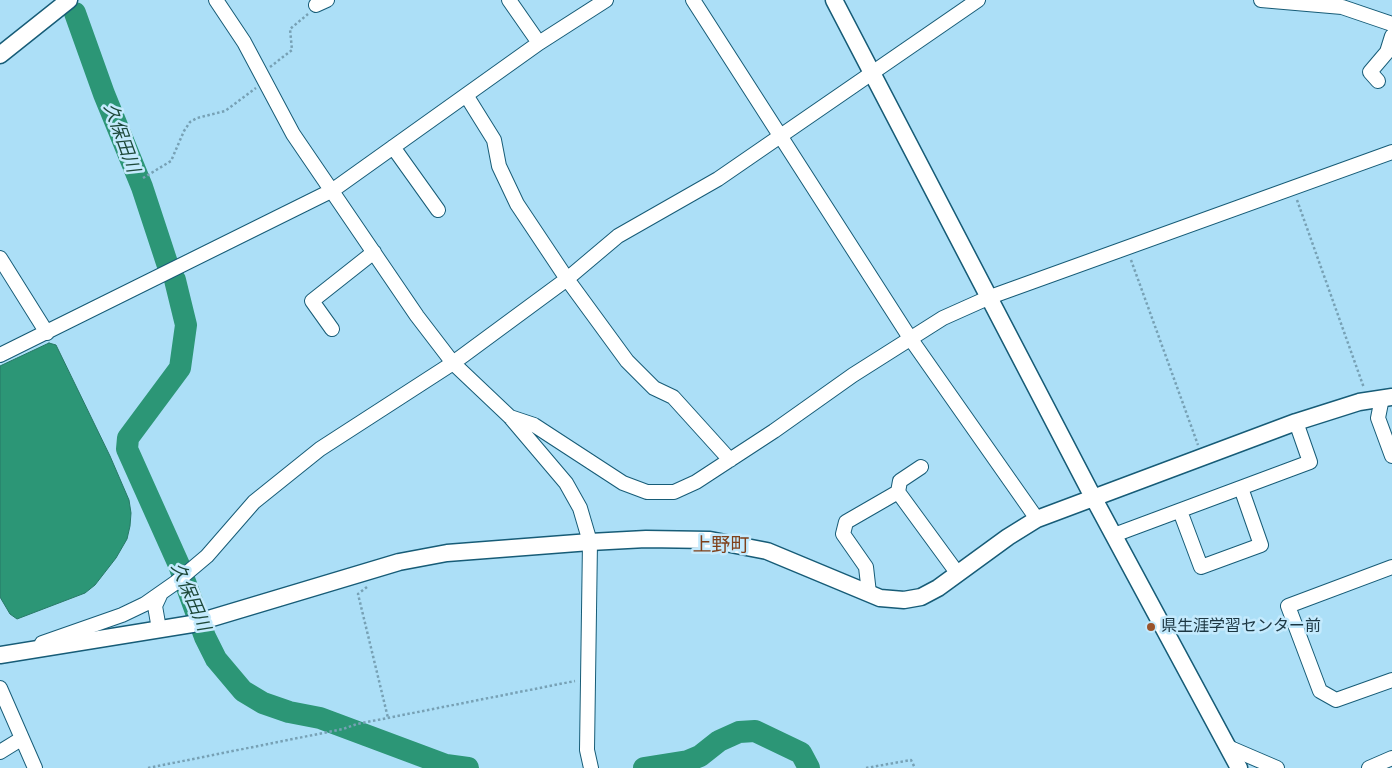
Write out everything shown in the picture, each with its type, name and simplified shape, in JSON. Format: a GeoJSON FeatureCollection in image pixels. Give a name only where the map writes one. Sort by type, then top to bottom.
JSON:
{"type":"FeatureCollection","features":[{"type":"Feature","properties":{"kind":"street"},"geometry":{"type":"LineString","coordinates":[[0,55],[69,0]]}},
{"type":"Feature","properties":{"kind":"street"},"geometry":{"type":"LineString","coordinates":[[216,0],[244,42],[294,134],[417,316],[453,363],[510,417],[566,483],[580,508],[590,542],[587,750],[591,768]]}},
{"type":"Feature","properties":{"kind":"street"},"geometry":{"type":"LineString","coordinates":[[509,0],[539,43]]}},
{"type":"Feature","properties":{"kind":"street"},"geometry":{"type":"LineString","coordinates":[[0,355],[48,333],[333,190],[539,43],[606,0]]}},
{"type":"Feature","properties":{"kind":"street"},"geometry":{"type":"LineString","coordinates":[[693,0],[910,338],[1037,519]]}},
{"type":"Feature","properties":{"kind":"street"},"geometry":{"type":"LineString","coordinates":[[834,0],[1114,535],[1239,768]]}},
{"type":"Feature","properties":{"kind":"street"},"geometry":{"type":"LineString","coordinates":[[24,650],[122,615],[161,593],[189,572],[254,502],[320,449],[453,363],[567,279],[618,236],[718,179],[779,135],[978,0]]}},
{"type":"Feature","properties":{"kind":"street"},"geometry":{"type":"LineString","coordinates":[[1261,0],[1342,7],[1392,24]]}},
{"type":"Feature","properties":{"kind":"street"},"geometry":{"type":"LineString","coordinates":[[1371,73],[1387,52],[1392,36]]}},
{"type":"Feature","properties":{"kind":"street"},"geometry":{"type":"LineString","coordinates":[[466,95],[494,140],[499,166],[517,204],[567,279],[627,361],[654,388],[673,397],[730,460]]}},
{"type":"Feature","properties":{"kind":"street"},"geometry":{"type":"LineString","coordinates":[[393,147],[438,210]]}},
{"type":"Feature","properties":{"kind":"street"},"geometry":{"type":"LineString","coordinates":[[510,417],[534,425],[623,483],[648,492],[674,492],[696,482],[910,338],[943,318],[990,297],[1292,186],[1392,152]]}},
{"type":"Feature","properties":{"kind":"street"},"geometry":{"type":"LineString","coordinates":[[332,329],[312,301],[374,252]]}},
{"type":"Feature","properties":{"kind":"street"},"geometry":{"type":"LineString","coordinates":[[0,258],[48,333]]}},
{"type":"Feature","properties":{"kind":"street"},"geometry":{"type":"LineString","coordinates":[[0,655],[200,622],[373,569],[447,553],[646,538],[710,540],[767,551],[880,598],[904,600],[921,597],[958,574],[1008,537],[1037,519],[1296,422],[1382,398],[1378,418],[1392,456]]}},
{"type":"Feature","properties":{"kind":"street"},"geometry":{"type":"LineString","coordinates":[[1114,535],[1310,462],[1296,422]]}},
{"type":"Feature","properties":{"kind":"street"},"geometry":{"type":"LineString","coordinates":[[921,467],[900,481],[898,492],[958,574]]}},
{"type":"Feature","properties":{"kind":"street"},"geometry":{"type":"LineString","coordinates":[[1180,511],[1201,567],[1261,545],[1242,488]]}},
{"type":"Feature","properties":{"kind":"street"},"geometry":{"type":"LineString","coordinates":[[869,593],[866,567],[843,534],[846,522],[898,492]]}},
{"type":"Feature","properties":{"kind":"street"},"geometry":{"type":"LineString","coordinates":[[1392,567],[1288,606],[1320,691],[1336,700],[1392,680]]}},
{"type":"Feature","properties":{"kind":"street"},"geometry":{"type":"LineString","coordinates":[[159,629],[155,606],[161,593]]}},
{"type":"Feature","properties":{"kind":"street"},"geometry":{"type":"LineString","coordinates":[[0,688],[34,768]]}},
{"type":"Feature","properties":{"kind":"street"},"geometry":{"type":"LineString","coordinates":[[0,752],[22,739]]}},
{"type":"Feature","properties":{"kind":"street"},"geometry":{"type":"LineString","coordinates":[[1228,747],[1269,767]]}},
{"type":"Feature","properties":{"kind":"street"},"geometry":{"type":"LineString","coordinates":[[1368,768],[1392,758]]}},
{"type":"Feature","properties":{"kind":"path"},"geometry":{"type":"LineString","coordinates":[[143,178],[171,161],[190,122],[197,118],[225,111],[292,50],[290,29],[321,3]]}},
{"type":"Feature","properties":{"kind":"path"},"geometry":{"type":"LineString","coordinates":[[1292,186],[1363,387],[1382,398]]}},
{"type":"Feature","properties":{"kind":"path"},"geometry":{"type":"LineString","coordinates":[[1126,248],[1202,456]]}},
{"type":"Feature","properties":{"kind":"path"},"geometry":{"type":"LineString","coordinates":[[373,569],[376,578],[358,594],[388,718]]}},
{"type":"Feature","properties":{"kind":"path"},"geometry":{"type":"LineString","coordinates":[[148,768],[588,679]]}},
{"type":"Feature","properties":{"kind":"path"},"geometry":{"type":"LineString","coordinates":[[866,768],[911,760],[915,768]]}},
{"type":"Feature","properties":{"kind":"shaded area"},"geometry":{"type":"Polygon","coordinates":[[[49,343],[56,345],[110,456],[129,500],[130,526],[127,539],[116,558],[95,585],[85,593],[17,619],[10,614],[0,597],[0,366],[49,343]]]}},
{"type":"Feature","properties":{"kind":"waterway","name":"久保田川"},"geometry":{"type":"LineString","coordinates":[[75,13],[104,94],[142,187],[167,263]]}},
{"type":"Feature","properties":{"kind":"waterway","name":"久保田川"},"geometry":{"type":"LineString","coordinates":[[175,280],[186,325],[180,368],[128,438],[127,449],[179,565],[205,637],[216,659],[243,691],[263,703],[289,712],[320,718],[446,765],[468,768]]}},
{"type":"Feature","properties":{"kind":"waterway","name":"久保田川"},"geometry":{"type":"LineString","coordinates":[[644,768],[688,761],[700,756],[719,741],[739,732],[755,731],[801,753],[809,768]]}},
{"type":"Feature","properties":{"kind":"place","name":"県生涯学習センター前"},"geometry":{"type":"Point","coordinates":[1151,627]}},
{"type":"Feature","properties":{"kind":"district","name":"上野町"},"geometry":{"type":"Point","coordinates":[721,546]}}]}
